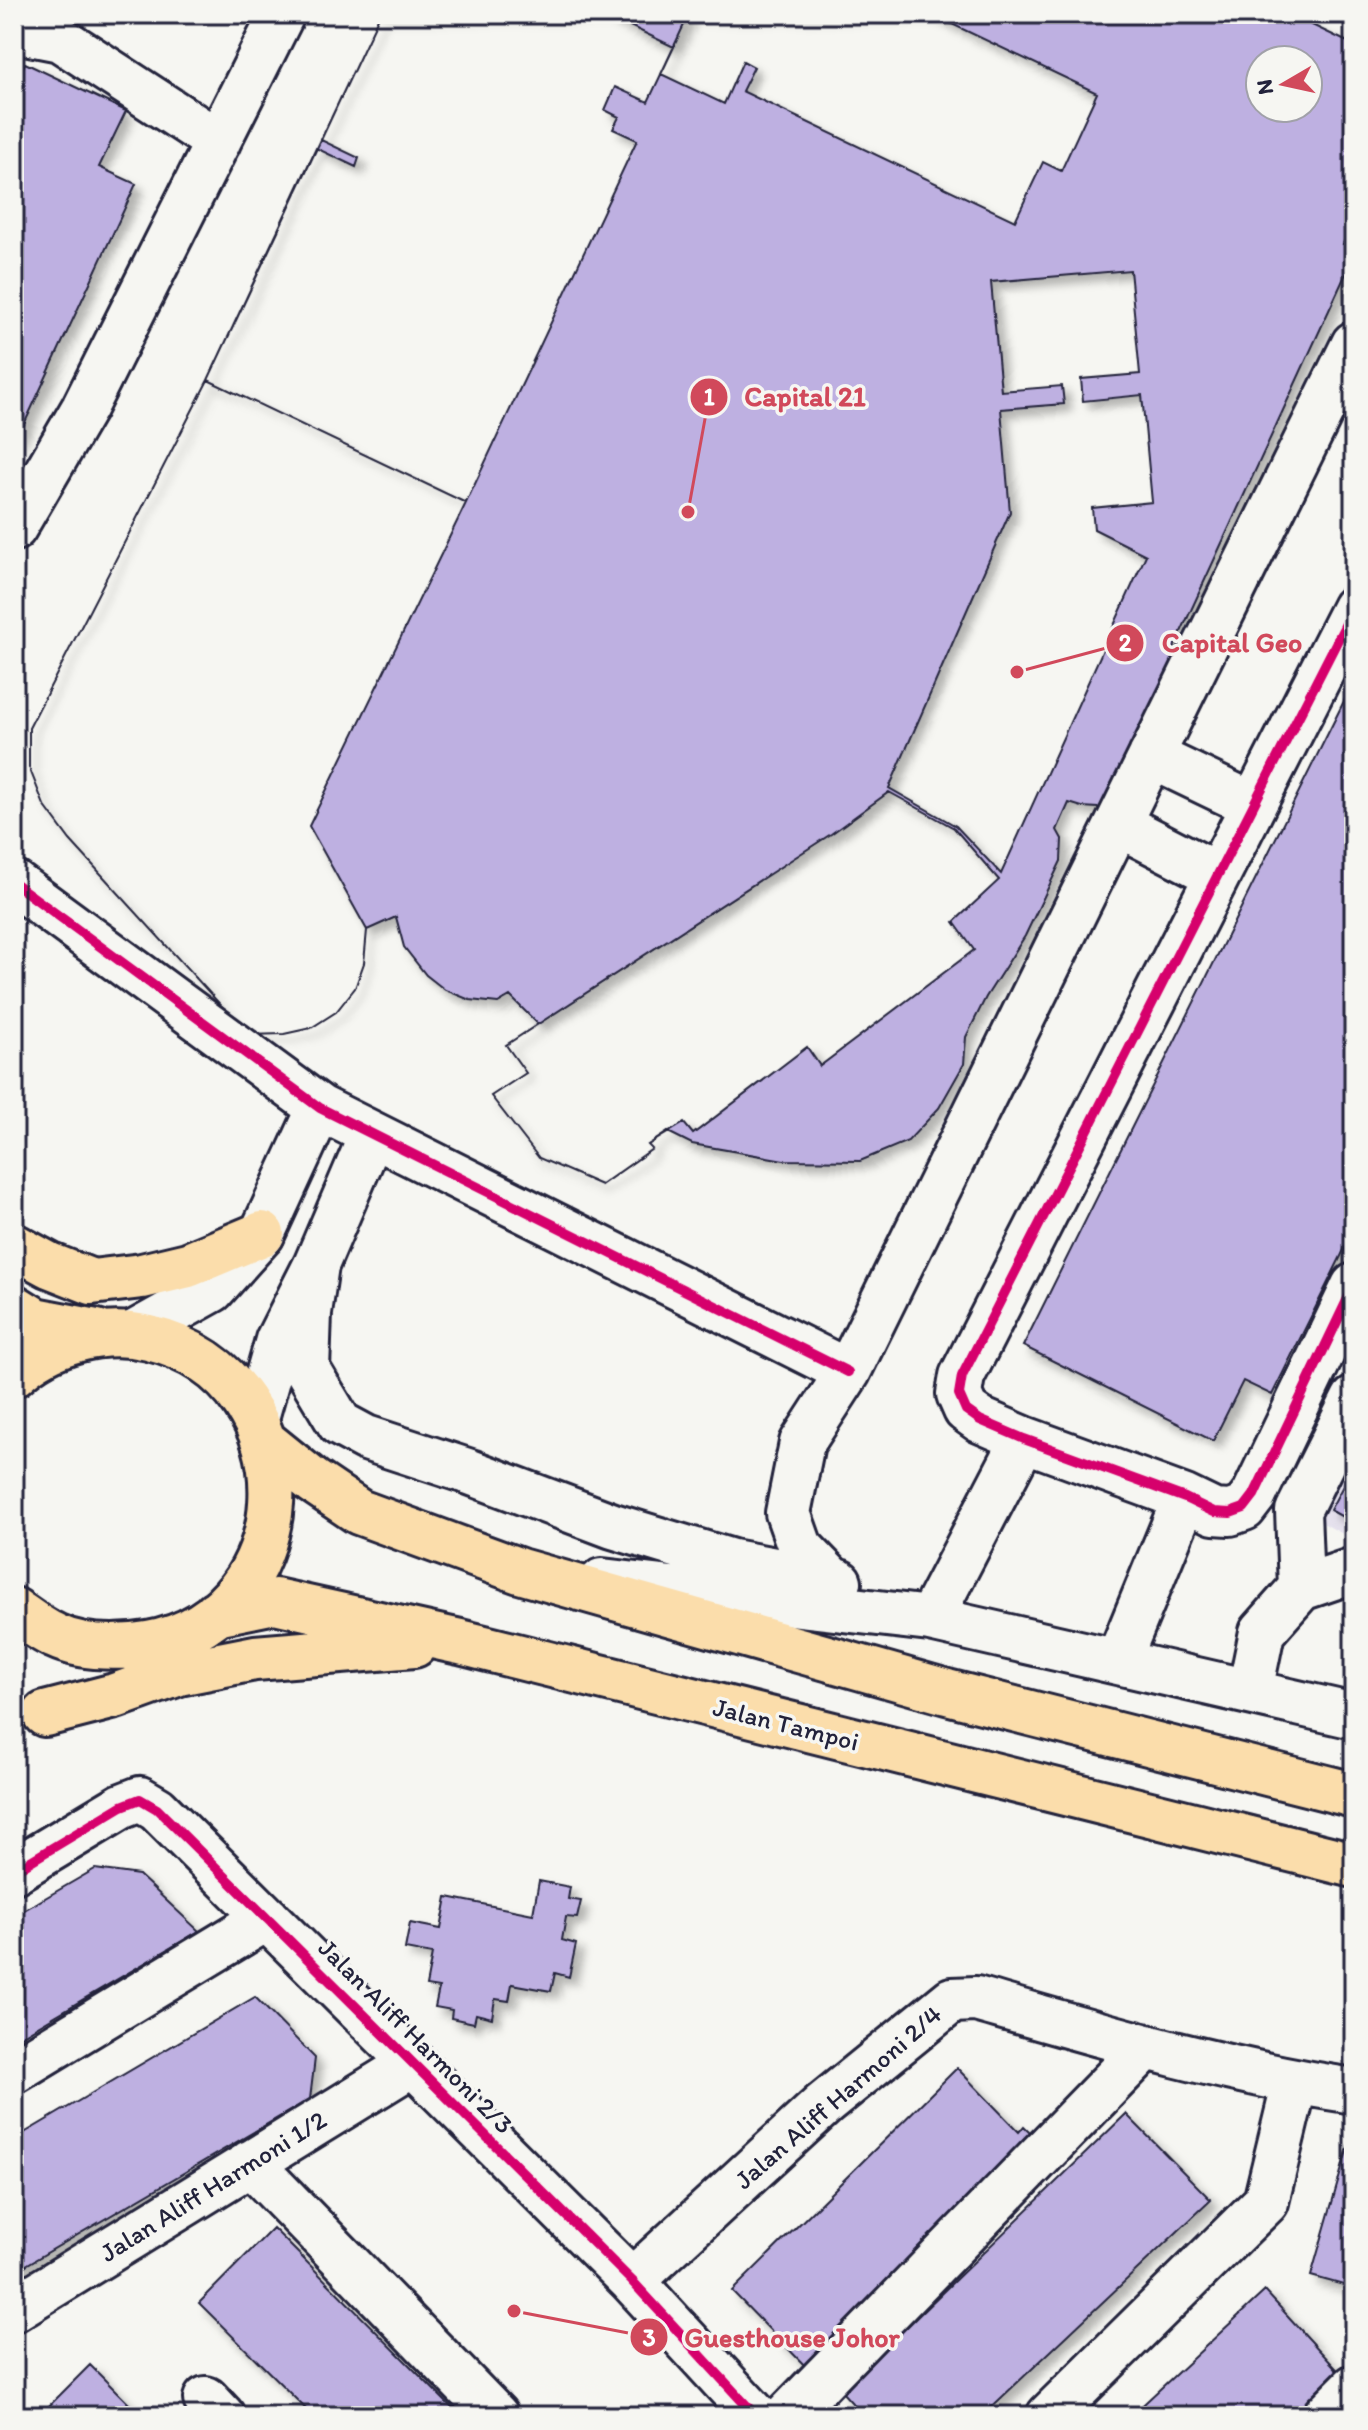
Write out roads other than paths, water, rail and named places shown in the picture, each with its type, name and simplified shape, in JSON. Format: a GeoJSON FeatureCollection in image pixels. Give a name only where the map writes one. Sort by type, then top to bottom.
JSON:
{"type":"FeatureCollection","features":[{"type":"Feature","properties":{"kind":"main road"},"geometry":{"type":"LineString","coordinates":[[14,1246],[49,1265],[92,1282],[142,1276],[188,1265],[262,1234]]}},
{"type":"Feature","properties":{"kind":"main road"},"geometry":{"type":"LineString","coordinates":[[14,1307],[35,1320],[171,1343],[205,1361],[234,1387],[261,1430],[313,1481],[359,1512],[520,1571],[947,1692],[1354,1795]]}},
{"type":"Feature","properties":{"kind":"main road"},"geometry":{"type":"LineString","coordinates":[[14,1374],[26,1362],[65,1342],[120,1334]]}},
{"type":"Feature","properties":{"kind":"main road"},"geometry":{"type":"LineString","coordinates":[[30,1724],[156,1644],[187,1632],[216,1613],[240,1589],[264,1544],[273,1494],[261,1430]]}},
{"type":"Feature","properties":{"kind":"main road","name":"Jalan Tampoi"},"geometry":{"type":"LineString","coordinates":[[216,1613],[275,1601],[460,1642],[1354,1865]]}},
{"type":"Feature","properties":{"kind":"main road"},"geometry":{"type":"LineString","coordinates":[[14,1610],[56,1637],[106,1649],[156,1644]]}},
{"type":"Feature","properties":{"kind":"main road"},"geometry":{"type":"LineString","coordinates":[[30,1724],[179,1673],[255,1658],[460,1642]]}},
{"type":"Feature","properties":{"kind":"street"},"geometry":{"type":"LineString","coordinates":[[14,528],[84,408],[282,14]]}},
{"type":"Feature","properties":{"kind":"street"},"geometry":{"type":"LineString","coordinates":[[14,30],[60,39],[218,142]]}},
{"type":"Feature","properties":{"kind":"street"},"geometry":{"type":"LineString","coordinates":[[833,1581],[800,1547],[788,1513],[802,1443],[848,1372],[1354,344]]}},
{"type":"Feature","properties":{"kind":"street"},"geometry":{"type":"LineString","coordinates":[[1354,608],[962,1376],[959,1394],[966,1410],[980,1420],[1185,1498],[1214,1512],[1230,1513],[1244,1508],[1254,1495],[1354,1286]]}},
{"type":"Feature","properties":{"kind":"street"},"geometry":{"type":"LineString","coordinates":[[1151,756],[1253,805]]}},
{"type":"Feature","properties":{"kind":"street"},"geometry":{"type":"LineString","coordinates":[[1118,824],[1217,875]]}},
{"type":"Feature","properties":{"kind":"street"},"geometry":{"type":"LineString","coordinates":[[14,883],[320,1108],[848,1372]]}},
{"type":"Feature","properties":{"kind":"street"},"geometry":{"type":"LineString","coordinates":[[120,1334],[212,1290],[262,1234],[320,1108]]}},
{"type":"Feature","properties":{"kind":"street"},"geometry":{"type":"LineString","coordinates":[[261,1430],[278,1340],[316,1265],[372,1134]]}},
{"type":"Feature","properties":{"kind":"street"},"geometry":{"type":"LineString","coordinates":[[316,1265],[309,1313],[307,1369],[340,1424],[366,1438],[470,1472],[613,1526],[732,1562],[833,1581],[868,1591],[930,1619]]}},
{"type":"Feature","properties":{"kind":"street"},"geometry":{"type":"LineString","coordinates":[[1301,1588],[1298,1511],[1354,1399]]}},
{"type":"Feature","properties":{"kind":"street"},"geometry":{"type":"LineString","coordinates":[[930,1619],[1024,1439]]}},
{"type":"Feature","properties":{"kind":"street"},"geometry":{"type":"LineString","coordinates":[[1118,1661],[1185,1498]]}},
{"type":"Feature","properties":{"kind":"street"},"geometry":{"type":"LineString","coordinates":[[1250,1691],[1262,1632],[1301,1588],[1354,1570]]}},
{"type":"Feature","properties":{"kind":"street"},"geometry":{"type":"LineString","coordinates":[[520,1571],[930,1619],[1354,1716]]}},
{"type":"Feature","properties":{"kind":"street","name":"Jalan Aliff Harmoni 2/3"},"geometry":{"type":"LineString","coordinates":[[14,1871],[122,1806],[140,1799],[157,1809],[632,2281],[756,2416]]}},
{"type":"Feature","properties":{"kind":"street"},"geometry":{"type":"LineString","coordinates":[[14,2071],[267,1918]]}},
{"type":"Feature","properties":{"kind":"street","name":"Jalan Aliff Harmoni 2/4"},"geometry":{"type":"LineString","coordinates":[[632,2281],[824,2104],[952,2000],[976,1999],[1145,2048],[1295,2082],[1354,2091]]}},
{"type":"Feature","properties":{"kind":"street"},"geometry":{"type":"LineString","coordinates":[[787,2416],[1145,2048]]}},
{"type":"Feature","properties":{"kind":"street","name":"Jalan Aliff Harmoni 1/2"},"geometry":{"type":"LineString","coordinates":[[14,2309],[412,2064]]}},
{"type":"Feature","properties":{"kind":"street"},"geometry":{"type":"LineString","coordinates":[[1049,2416],[1266,2202],[1295,2082]]}},
{"type":"Feature","properties":{"kind":"street"},"geometry":{"type":"LineString","coordinates":[[250,2163],[496,2416]]}},
{"type":"Feature","properties":{"kind":"street"},"geometry":{"type":"LineString","coordinates":[[1325,2416],[1354,2387]]}},
{"type":"Feature","properties":{"kind":"place","name":"Capital 21"},"geometry":{"type":"Point","coordinates":[688,512]}},
{"type":"Feature","properties":{"kind":"place","name":"Capital Geo"},"geometry":{"type":"Point","coordinates":[1017,672]}},
{"type":"Feature","properties":{"kind":"place","name":"Guesthouse Johor"},"geometry":{"type":"Point","coordinates":[514,2311]}}]}
